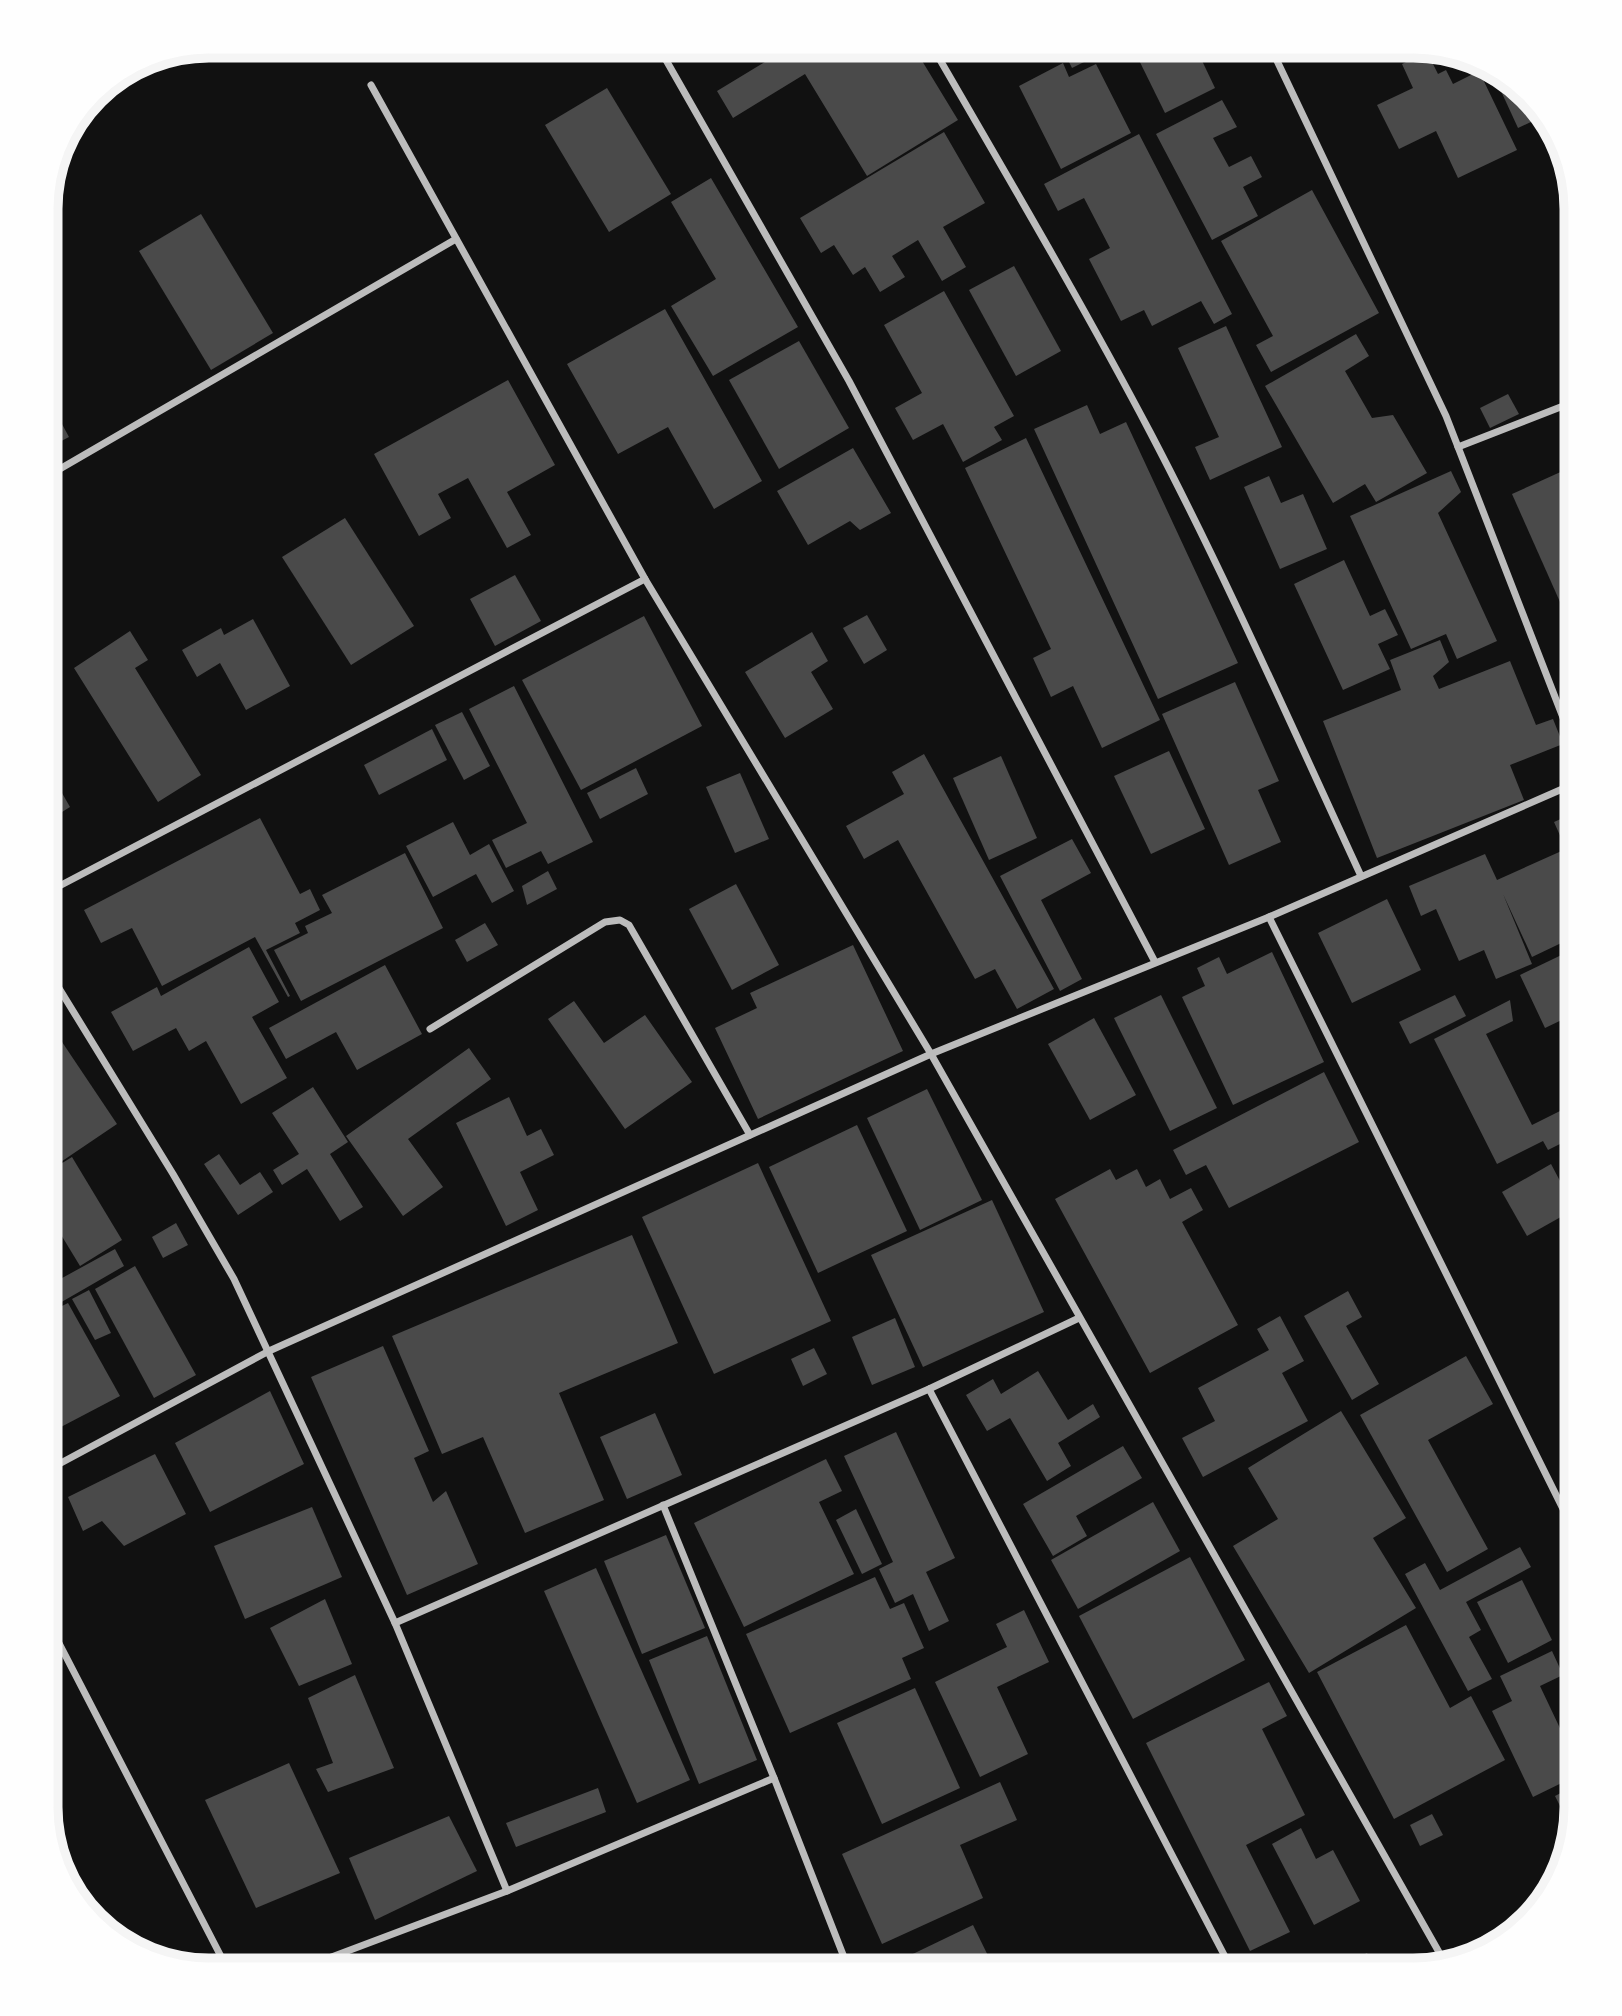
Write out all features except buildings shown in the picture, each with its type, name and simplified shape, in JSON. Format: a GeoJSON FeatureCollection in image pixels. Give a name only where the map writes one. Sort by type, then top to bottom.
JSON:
{"type":"FeatureCollection","features":[{"type":"Feature","properties":{"kind":"street"},"geometry":{"type":"LineString","coordinates":[[665,58],[849,381],[1155,962]]}},
{"type":"Feature","properties":{"kind":"street"},"geometry":{"type":"LineString","coordinates":[[939,58],[1151,433],[1233,598],[1361,876]]}},
{"type":"Feature","properties":{"kind":"street"},"geometry":{"type":"LineString","coordinates":[[1276,58],[1458,447],[1564,718]]}},
{"type":"Feature","properties":{"kind":"street"},"geometry":{"type":"LineString","coordinates":[[371,85],[645,579],[931,1054],[1441,1955]]}},
{"type":"Feature","properties":{"kind":"street"},"geometry":{"type":"LineString","coordinates":[[58,470],[456,239]]}},
{"type":"Feature","properties":{"kind":"street"},"geometry":{"type":"LineString","coordinates":[[1458,447],[1564,406]]}},
{"type":"Feature","properties":{"kind":"street"},"geometry":{"type":"LineString","coordinates":[[58,888],[645,579]]}},
{"type":"Feature","properties":{"kind":"street"},"geometry":{"type":"LineString","coordinates":[[58,1465],[269,1351],[750,1135],[931,1054],[1269,917],[1564,789]]}},
{"type":"Feature","properties":{"kind":"street"},"geometry":{"type":"LineString","coordinates":[[1269,917],[1564,1509]]}},
{"type":"Feature","properties":{"kind":"street"},"geometry":{"type":"LineString","coordinates":[[430,1028],[605,922],[620,920],[629,925],[750,1135]]}},
{"type":"Feature","properties":{"kind":"street"},"geometry":{"type":"LineString","coordinates":[[58,987],[180,1185],[234,1279],[396,1623],[507,1891]]}},
{"type":"Feature","properties":{"kind":"street"},"geometry":{"type":"LineString","coordinates":[[396,1623],[929,1389],[1079,1318]]}},
{"type":"Feature","properties":{"kind":"street"},"geometry":{"type":"LineString","coordinates":[[929,1389],[1226,1958]]}},
{"type":"Feature","properties":{"kind":"street"},"geometry":{"type":"LineString","coordinates":[[663,1505],[844,1958]]}},
{"type":"Feature","properties":{"kind":"street"},"geometry":{"type":"LineString","coordinates":[[58,1641],[222,1958]]}},
{"type":"Feature","properties":{"kind":"street"},"geometry":{"type":"LineString","coordinates":[[329,1958],[507,1891],[774,1778]]}}]}
